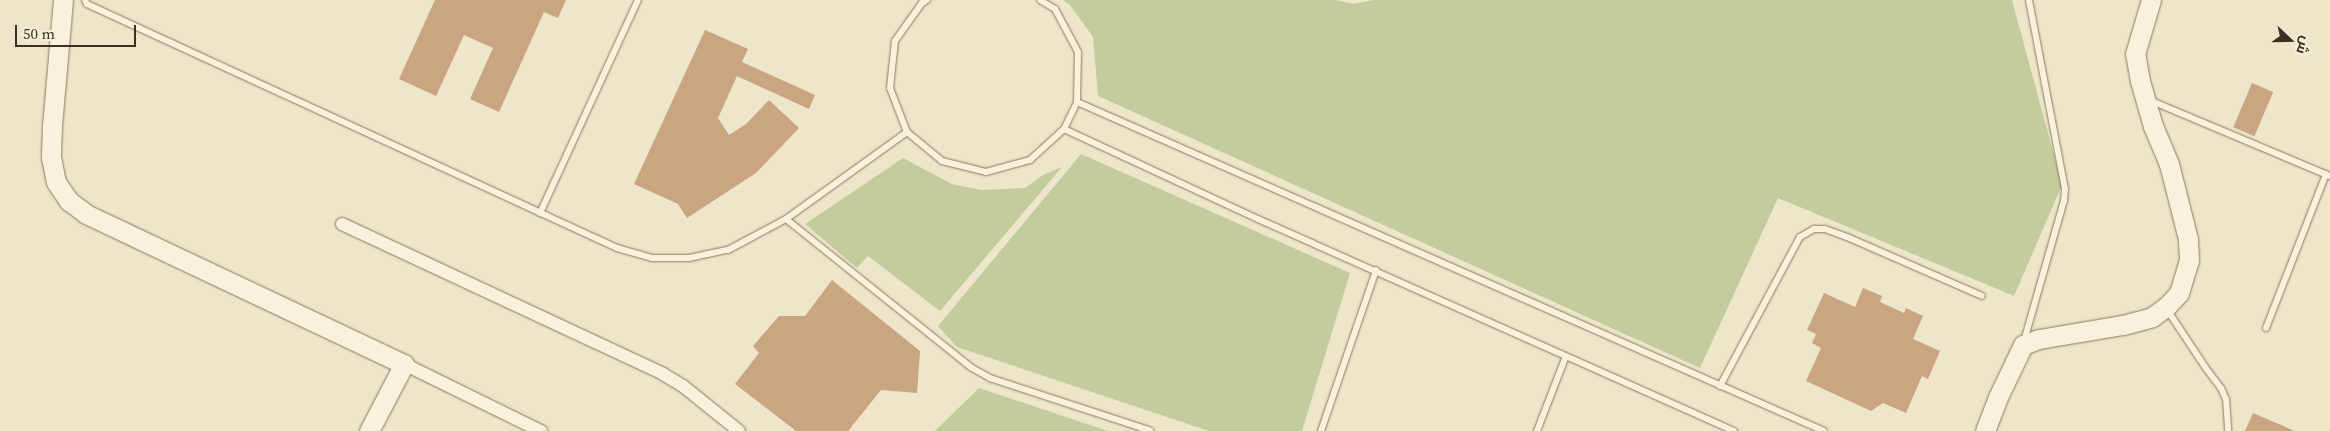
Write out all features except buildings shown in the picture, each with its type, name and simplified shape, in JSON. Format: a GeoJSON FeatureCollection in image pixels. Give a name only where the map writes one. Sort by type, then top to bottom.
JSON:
{"type":"FeatureCollection","features":[{"type":"Feature","properties":{"kind":"street"},"geometry":{"type":"LineString","coordinates":[[63,0],[51,157],[56,182],[69,201],[86,214],[541,431]]}},
{"type":"Feature","properties":{"kind":"street"},"geometry":{"type":"LineString","coordinates":[[1985,431],[2023,345],[2039,339],[2123,325],[2152,317],[2166,307],[2179,293],[2189,260],[2188,239],[2169,164],[2153,126],[2140,81],[2135,54],[2151,0]]}},
{"type":"Feature","properties":{"kind":"street"},"geometry":{"type":"LineString","coordinates":[[342,224],[663,374],[683,386],[739,431]]}},
{"type":"Feature","properties":{"kind":"street"},"geometry":{"type":"LineString","coordinates":[[369,431],[404,364]]}},
{"type":"Feature","properties":{"kind":"lane"},"geometry":{"type":"LineString","coordinates":[[85,0],[86,4],[540,214],[617,248],[652,258],[689,258],[728,250],[786,219],[907,132]]}},
{"type":"Feature","properties":{"kind":"lane"},"geometry":{"type":"LineString","coordinates":[[540,214],[638,0]]}},
{"type":"Feature","properties":{"kind":"lane"},"geometry":{"type":"LineString","coordinates":[[927,0],[922,3],[895,41],[890,88],[907,132],[942,161],[986,172],[1030,160],[1064,129],[1077,102],[1078,52],[1055,9],[1040,0]]}},
{"type":"Feature","properties":{"kind":"lane"},"geometry":{"type":"LineString","coordinates":[[2023,345],[2064,201],[2065,189],[2029,0]]}},
{"type":"Feature","properties":{"kind":"lane"},"geometry":{"type":"LineString","coordinates":[[2146,98],[2328,175],[2266,328]]}},
{"type":"Feature","properties":{"kind":"lane"},"geometry":{"type":"LineString","coordinates":[[1077,102],[1824,431]]}},
{"type":"Feature","properties":{"kind":"lane"},"geometry":{"type":"LineString","coordinates":[[1064,129],[1732,431]]}},
{"type":"Feature","properties":{"kind":"lane"},"geometry":{"type":"LineString","coordinates":[[786,219],[972,368],[990,378],[1151,431]]}},
{"type":"Feature","properties":{"kind":"lane"},"geometry":{"type":"LineString","coordinates":[[1720,386],[1800,237],[1814,229],[1825,228],[1982,296]]}},
{"type":"Feature","properties":{"kind":"lane"},"geometry":{"type":"LineString","coordinates":[[1321,431],[1376,270]]}},
{"type":"Feature","properties":{"kind":"lane"},"geometry":{"type":"LineString","coordinates":[[2166,307],[2221,388],[2226,400],[2228,431]]}},
{"type":"Feature","properties":{"kind":"lane"},"geometry":{"type":"LineString","coordinates":[[1537,431],[1566,356]]}},
{"type":"Feature","properties":{"kind":"green space"},"geometry":{"type":"Polygon","coordinates":[[[1063,0],[1336,0],[1353,4],[1374,0],[2012,0],[2062,185],[2014,296],[1778,198],[1700,368],[1098,96],[1093,37],[1070,5],[1063,0]]]}},
{"type":"Feature","properties":{"kind":"green space"},"geometry":{"type":"Polygon","coordinates":[[[1081,154],[1350,273],[1302,431],[1209,431],[957,347],[938,326],[1081,154]]]}},
{"type":"Feature","properties":{"kind":"green space"},"geometry":{"type":"Polygon","coordinates":[[[903,158],[952,184],[981,190],[1025,188],[1043,175],[1062,167],[940,311],[868,256],[857,268],[805,224],[903,158]]]}},
{"type":"Feature","properties":{"kind":"green space"},"geometry":{"type":"Polygon","coordinates":[[[979,388],[1108,431],[935,431],[979,388]]]}}]}
